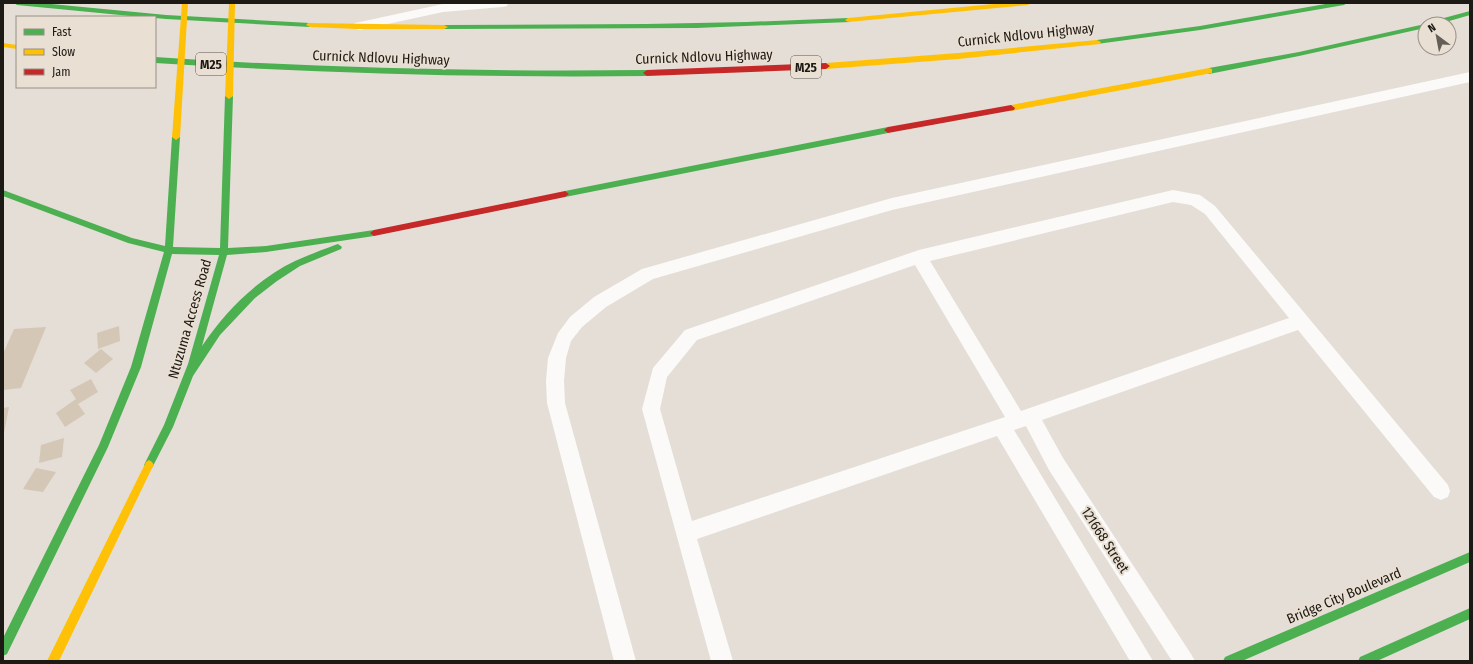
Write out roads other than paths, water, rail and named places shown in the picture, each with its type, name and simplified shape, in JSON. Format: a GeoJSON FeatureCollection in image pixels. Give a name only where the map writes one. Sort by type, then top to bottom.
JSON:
{"type":"FeatureCollection","features":[{"type":"Feature","properties":{"kind":"main road"},"geometry":{"type":"LineString","coordinates":[[17,3],[155,16]]}},
{"type":"Feature","properties":{"kind":"main road"},"geometry":{"type":"LineString","coordinates":[[3,650],[103,447],[136,367],[169,250],[185,3]]}},
{"type":"Feature","properties":{"kind":"main road","name":"Ntuzuma Access Road"},"geometry":{"type":"LineString","coordinates":[[52,661],[168,427],[190,373],[224,252],[232,3]]}},
{"type":"Feature","properties":{"kind":"main road","name":"Curnick Ndlovu Highway"},"geometry":{"type":"LineString","coordinates":[[156,60],[265,68],[503,75],[743,71],[880,63],[1070,45],[1189,30],[1344,3]]}},
{"type":"Feature","properties":{"kind":"main road"},"geometry":{"type":"LineString","coordinates":[[156,16],[356,27],[609,28],[761,25],[866,19],[1022,4]]}},
{"type":"Feature","properties":{"kind":"main road"},"geometry":{"type":"LineString","coordinates":[[1457,17],[1470,13]]}},
{"type":"Feature","properties":{"kind":"main road"},"geometry":{"type":"LineString","coordinates":[[3,193],[131,241],[169,250],[224,252],[266,249],[367,234],[872,133],[1299,54],[1417,28]]}},
{"type":"Feature","properties":{"kind":"main road"},"geometry":{"type":"LineString","coordinates":[[3,45],[16,47]]}},
{"type":"Feature","properties":{"kind":"main road"},"geometry":{"type":"LineString","coordinates":[[190,373],[217,332],[252,295],[274,278],[297,264],[367,234]]}},
{"type":"Feature","properties":{"kind":"main road","name":"Bridge City Boulevard"},"geometry":{"type":"LineString","coordinates":[[1229,661],[1470,557]]}},
{"type":"Feature","properties":{"kind":"main road"},"geometry":{"type":"LineString","coordinates":[[1364,661],[1470,613]]}},
{"type":"Feature","properties":{"kind":"lane"},"geometry":{"type":"LineString","coordinates":[[356,27],[443,8],[502,3]]}},
{"type":"Feature","properties":{"kind":"lane"},"geometry":{"type":"LineString","coordinates":[[1002,3],[1022,4]]}},
{"type":"Feature","properties":{"kind":"lane"},"geometry":{"type":"LineString","coordinates":[[625,661],[556,403],[554,381],[557,358],[564,338],[576,322],[600,302],[648,274],[892,204],[1470,77]]}},
{"type":"Feature","properties":{"kind":"lane"},"geometry":{"type":"LineString","coordinates":[[722,661],[651,409],[659,374],[691,335],[919,257],[1173,196],[1195,199],[1210,210],[1441,490]]}},
{"type":"Feature","properties":{"kind":"lane","name":"121668 Street"},"geometry":{"type":"LineString","coordinates":[[919,257],[1016,421],[1142,661]]}},
{"type":"Feature","properties":{"kind":"lane"},"geometry":{"type":"LineString","coordinates":[[686,533],[1016,421],[1302,321]]}},
{"type":"Feature","properties":{"kind":"lane","name":"121668 Street"},"geometry":{"type":"LineString","coordinates":[[1016,421],[1056,464],[1184,661]]}}]}
